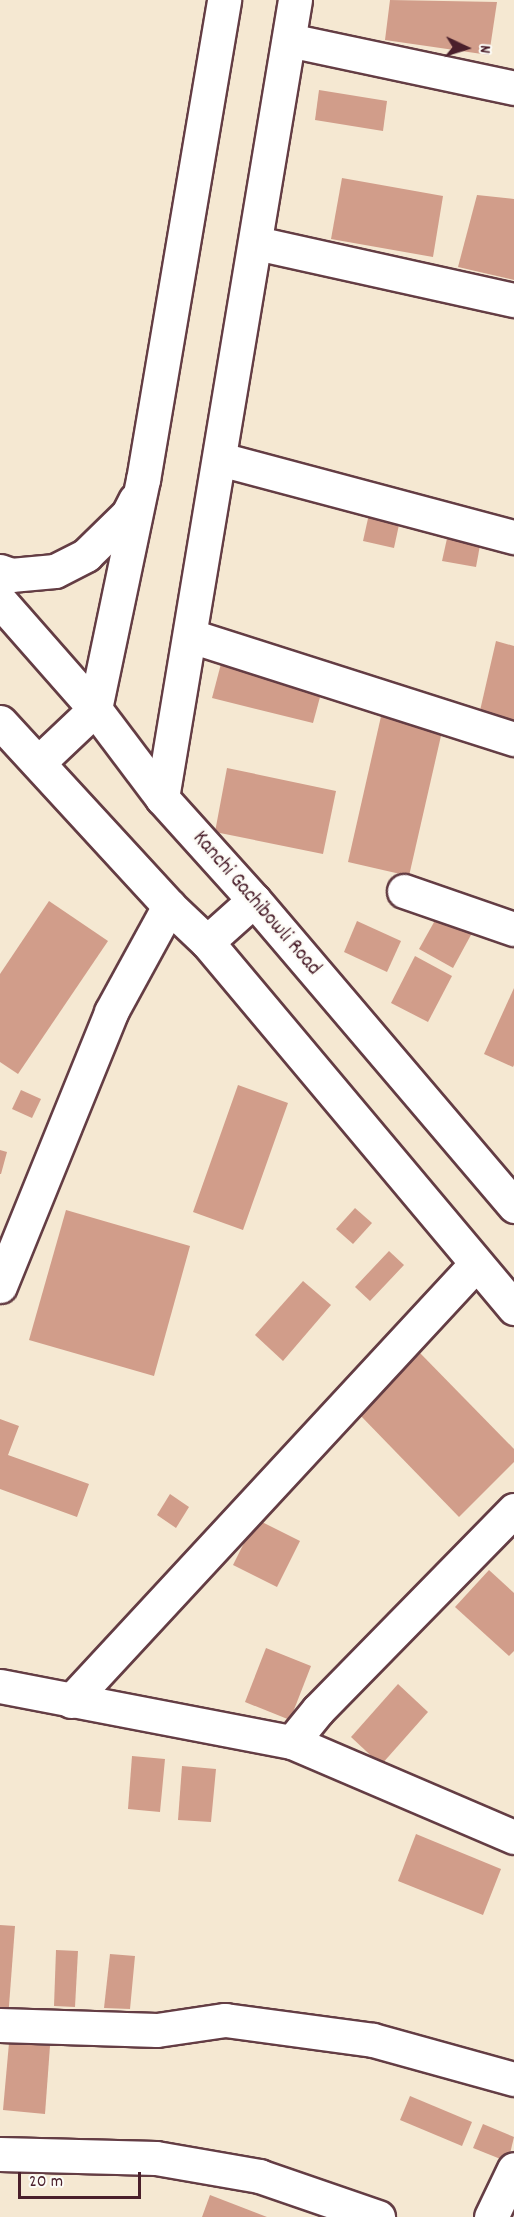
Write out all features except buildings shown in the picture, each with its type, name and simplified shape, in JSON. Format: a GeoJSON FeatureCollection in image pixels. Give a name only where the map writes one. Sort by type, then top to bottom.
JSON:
{"type":"FeatureCollection","features":[{"type":"Feature","properties":{"kind":"street"},"geometry":{"type":"LineString","coordinates":[[39,762],[95,709],[143,480],[225,0]]}},
{"type":"Feature","properties":{"kind":"street"},"geometry":{"type":"LineString","coordinates":[[162,798],[191,636],[295,0]]}},
{"type":"Feature","properties":{"kind":"street"},"geometry":{"type":"LineString","coordinates":[[289,40],[514,88]]}},
{"type":"Feature","properties":{"kind":"street"},"geometry":{"type":"LineString","coordinates":[[256,243],[514,300]]}},
{"type":"Feature","properties":{"kind":"street"},"geometry":{"type":"LineString","coordinates":[[220,459],[514,537]]}},
{"type":"Feature","properties":{"kind":"street"},"geometry":{"type":"LineString","coordinates":[[0,571],[12,576],[55,571],[86,555],[128,514],[143,480]]}},
{"type":"Feature","properties":{"kind":"street","name":"Kanchi Gachibowli Road"},"geometry":{"type":"LineString","coordinates":[[0,601],[95,709],[162,798],[254,900],[514,1206]]}},
{"type":"Feature","properties":{"kind":"street"},"geometry":{"type":"LineString","coordinates":[[191,636],[514,739]]}},
{"type":"Feature","properties":{"kind":"street"},"geometry":{"type":"LineString","coordinates":[[0,722],[169,906],[207,942],[475,1265],[514,1308]]}},
{"type":"Feature","properties":{"kind":"street"},"geometry":{"type":"LineString","coordinates":[[404,891],[514,929]]}},
{"type":"Feature","properties":{"kind":"street"},"geometry":{"type":"LineString","coordinates":[[207,942],[254,900]]}},
{"type":"Feature","properties":{"kind":"street"},"geometry":{"type":"LineString","coordinates":[[0,1286],[111,1012],[169,906]]}},
{"type":"Feature","properties":{"kind":"street"},"geometry":{"type":"LineString","coordinates":[[72,1701],[475,1265]]}},
{"type":"Feature","properties":{"kind":"street"},"geometry":{"type":"LineString","coordinates":[[292,1742],[318,1710],[514,1510]]}},
{"type":"Feature","properties":{"kind":"street"},"geometry":{"type":"LineString","coordinates":[[0,1686],[292,1742],[514,1837]]}},
{"type":"Feature","properties":{"kind":"street"},"geometry":{"type":"LineString","coordinates":[[0,2025],[157,2030],[225,2020],[373,2040],[514,2079]]}},
{"type":"Feature","properties":{"kind":"street"},"geometry":{"type":"LineString","coordinates":[[0,2154],[156,2158],[259,2176],[378,2217]]}},
{"type":"Feature","properties":{"kind":"street"},"geometry":{"type":"LineString","coordinates":[[491,2217],[514,2169]]}}]}
